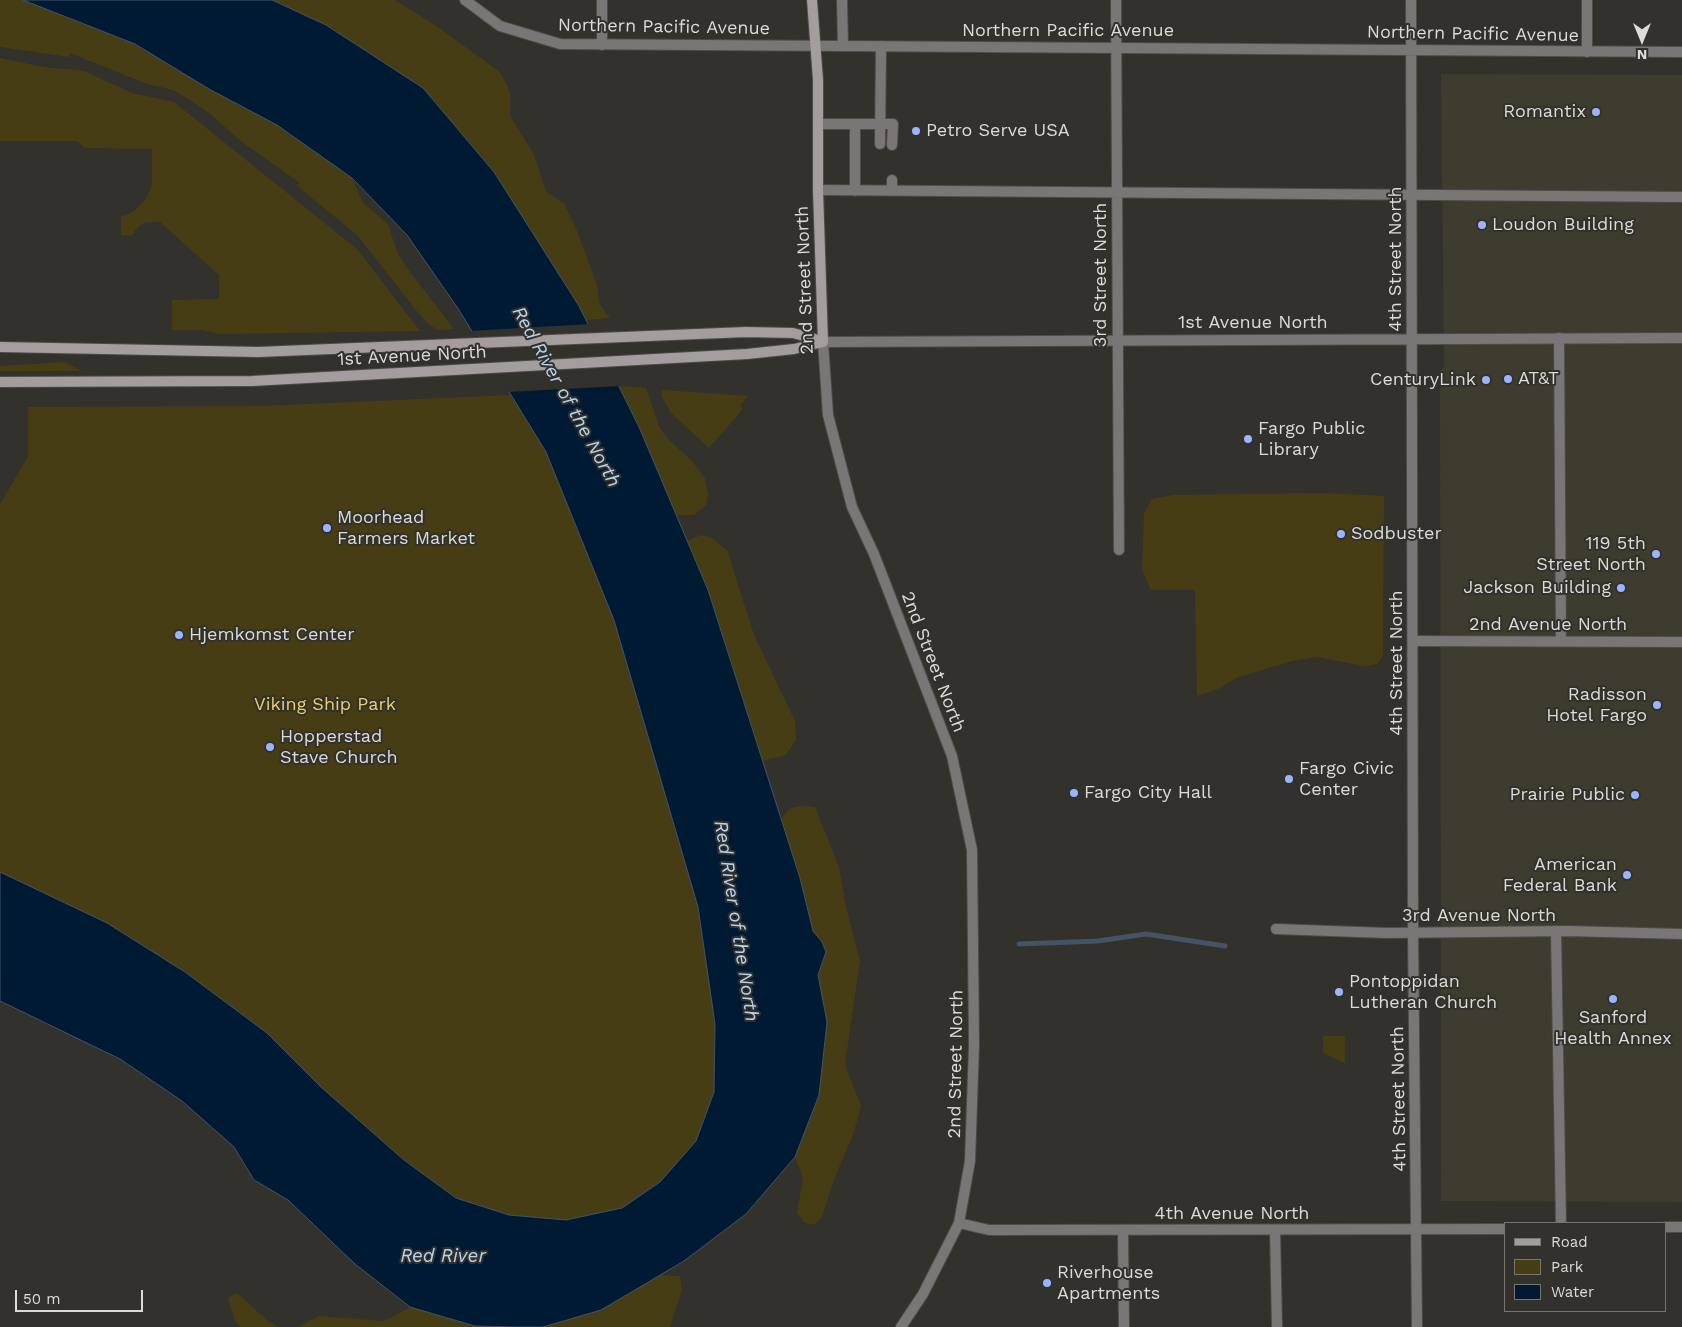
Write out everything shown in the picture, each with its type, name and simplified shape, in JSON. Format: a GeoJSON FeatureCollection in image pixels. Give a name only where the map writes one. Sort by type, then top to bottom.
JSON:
{"type":"FeatureCollection","features":[{"type":"Feature","properties":{"kind":"main road","name":"2nd Street North"},"geometry":{"type":"LineString","coordinates":[[812,0],[816,46],[818,190],[824,342]]}},
{"type":"Feature","properties":{"kind":"main road","name":"1st Avenue North"},"geometry":{"type":"LineString","coordinates":[[0,347],[258,352],[746,332],[792,333],[824,342]]}},
{"type":"Feature","properties":{"kind":"main road","name":"1st Avenue North"},"geometry":{"type":"LineString","coordinates":[[0,382],[252,381],[747,354],[794,349],[824,342]]}},
{"type":"Feature","properties":{"kind":"street","name":"Northern Pacific Avenue"},"geometry":{"type":"LineString","coordinates":[[465,0],[500,26],[560,44],[1682,52]]}},
{"type":"Feature","properties":{"kind":"street"},"geometry":{"type":"LineString","coordinates":[[602,0],[602,44]]}},
{"type":"Feature","properties":{"kind":"street"},"geometry":{"type":"LineString","coordinates":[[842,0],[843,46]]}},
{"type":"Feature","properties":{"kind":"street","name":"3rd Street North"},"geometry":{"type":"LineString","coordinates":[[1116,0],[1119,550]]}},
{"type":"Feature","properties":{"kind":"street","name":"4th Street North"},"geometry":{"type":"LineString","coordinates":[[1412,0],[1412,932],[1417,1327]]}},
{"type":"Feature","properties":{"kind":"street"},"geometry":{"type":"LineString","coordinates":[[1587,0],[1587,52]]}},
{"type":"Feature","properties":{"kind":"street"},"geometry":{"type":"LineString","coordinates":[[880,144],[881,46]]}},
{"type":"Feature","properties":{"kind":"street"},"geometry":{"type":"LineString","coordinates":[[818,124],[893,124],[892,144]]}},
{"type":"Feature","properties":{"kind":"street"},"geometry":{"type":"LineString","coordinates":[[855,125],[856,191]]}},
{"type":"Feature","properties":{"kind":"street"},"geometry":{"type":"LineString","coordinates":[[880,180],[880,191]]}},
{"type":"Feature","properties":{"kind":"street"},"geometry":{"type":"LineString","coordinates":[[892,180],[892,191]]}},
{"type":"Feature","properties":{"kind":"street"},"geometry":{"type":"LineString","coordinates":[[818,190],[1682,197]]}},
{"type":"Feature","properties":{"kind":"street"},"geometry":{"type":"LineString","coordinates":[[1559,338],[1561,641]]}},
{"type":"Feature","properties":{"kind":"street","name":"1st Avenue North"},"geometry":{"type":"LineString","coordinates":[[824,342],[1682,338]]}},
{"type":"Feature","properties":{"kind":"street","name":"2nd Street North"},"geometry":{"type":"LineString","coordinates":[[824,342],[828,415],[852,507],[874,554],[952,756],[972,850],[974,1090],[970,1161],[959,1223],[924,1294],[901,1327]]}},
{"type":"Feature","properties":{"kind":"street","name":"2nd Avenue North"},"geometry":{"type":"LineString","coordinates":[[1413,641],[1682,642]]}},
{"type":"Feature","properties":{"kind":"street","name":"3rd Avenue North"},"geometry":{"type":"LineString","coordinates":[[1276,929],[1682,934]]}},
{"type":"Feature","properties":{"kind":"street"},"geometry":{"type":"LineString","coordinates":[[1556,931],[1561,1222]]}},
{"type":"Feature","properties":{"kind":"street","name":"4th Avenue North"},"geometry":{"type":"LineString","coordinates":[[959,1223],[989,1230],[1416,1230],[1504,1228]]}},
{"type":"Feature","properties":{"kind":"street"},"geometry":{"type":"LineString","coordinates":[[1667,1227],[1682,1227]]}},
{"type":"Feature","properties":{"kind":"street"},"geometry":{"type":"LineString","coordinates":[[1123,1230],[1124,1327]]}},
{"type":"Feature","properties":{"kind":"street"},"geometry":{"type":"LineString","coordinates":[[1275,1230],[1276,1327]]}},
{"type":"Feature","properties":{"kind":"shaded area"},"geometry":{"type":"Polygon","coordinates":[[[1441,74],[1682,75],[1682,1202],[1441,1201],[1440,371],[1444,366],[1441,74]]]}},
{"type":"Feature","properties":{"kind":"green space"},"geometry":{"type":"Polygon","coordinates":[[[0,0],[23,0],[135,44],[209,89],[277,125],[352,178],[363,203],[388,224],[397,252],[407,268],[454,329],[437,330],[424,320],[357,235],[296,185],[300,183],[238,139],[212,115],[188,99],[173,90],[147,84],[70,53],[69,57],[0,47],[0,0]]]}},
{"type":"Feature","properties":{"kind":"green space"},"geometry":{"type":"Polygon","coordinates":[[[272,0],[395,0],[432,23],[500,72],[510,92],[510,115],[534,155],[546,192],[564,203],[577,231],[597,285],[599,303],[610,318],[586,320],[494,172],[423,88],[326,25],[272,0]]]}},
{"type":"Feature","properties":{"kind":"green space"},"geometry":{"type":"Polygon","coordinates":[[[0,58],[44,67],[84,71],[132,93],[174,102],[357,249],[420,331],[220,334],[202,330],[172,330],[172,300],[219,299],[219,275],[160,222],[146,222],[139,226],[131,236],[121,235],[121,217],[134,211],[146,199],[152,184],[152,149],[85,148],[77,141],[0,141],[0,58]]]}},
{"type":"Feature","properties":{"kind":"green space"},"geometry":{"type":"Polygon","coordinates":[[[65,362],[82,371],[0,371],[0,366],[65,362]]]}},
{"type":"Feature","properties":{"kind":"green space"},"geometry":{"type":"Polygon","coordinates":[[[619,387],[646,388],[659,426],[666,437],[692,461],[705,478],[708,495],[706,505],[694,515],[676,515],[619,387]]]}},
{"type":"Feature","properties":{"kind":"green space"},"geometry":{"type":"Polygon","coordinates":[[[662,390],[748,396],[740,406],[743,409],[709,448],[672,414],[662,397],[662,390]]]}},
{"type":"Feature","properties":{"kind":"green space","name":"Viking Ship Park"},"geometry":{"type":"Polygon","coordinates":[[[511,395],[546,452],[614,620],[698,907],[715,1024],[714,1092],[696,1141],[660,1182],[622,1208],[566,1220],[509,1215],[456,1198],[404,1160],[322,1088],[267,1033],[107,923],[0,872],[0,504],[28,457],[28,407],[262,406],[511,395]]]}},
{"type":"Feature","properties":{"kind":"green space"},"geometry":{"type":"Polygon","coordinates":[[[1323,493],[1384,496],[1383,656],[1377,664],[1364,666],[1317,657],[1292,661],[1236,678],[1218,689],[1197,696],[1195,590],[1151,590],[1142,569],[1144,514],[1152,499],[1173,495],[1323,493]]]}},
{"type":"Feature","properties":{"kind":"green space"},"geometry":{"type":"Polygon","coordinates":[[[701,535],[712,538],[727,550],[754,635],[795,721],[796,740],[786,755],[763,761],[708,590],[687,541],[701,535]]]}},
{"type":"Feature","properties":{"kind":"green space"},"geometry":{"type":"Polygon","coordinates":[[[815,807],[839,867],[846,907],[860,961],[845,1064],[861,1106],[854,1132],[835,1177],[822,1217],[814,1225],[804,1222],[797,1213],[803,1178],[795,1157],[819,1095],[827,1022],[818,975],[826,952],[822,942],[813,931],[800,878],[781,819],[790,808],[815,807]]]}},
{"type":"Feature","properties":{"kind":"green space"},"geometry":{"type":"Polygon","coordinates":[[[1323,1036],[1345,1036],[1345,1063],[1323,1053],[1323,1036]]]}},
{"type":"Feature","properties":{"kind":"green space"},"geometry":{"type":"Polygon","coordinates":[[[660,1275],[680,1276],[682,1290],[670,1327],[543,1327],[601,1310],[660,1275]]]}},
{"type":"Feature","properties":{"kind":"green space"},"geometry":{"type":"Polygon","coordinates":[[[237,1293],[269,1322],[278,1327],[241,1327],[235,1321],[228,1298],[237,1293]]]}},
{"type":"Feature","properties":{"kind":"green space"},"geometry":{"type":"Polygon","coordinates":[[[410,1307],[475,1326],[516,1327],[297,1327],[320,1316],[382,1321],[410,1307]]]}},
{"type":"Feature","properties":{"kind":"water","name":"Red River"},"geometry":{"type":"Polygon","coordinates":[[[23,0],[272,0],[326,25],[423,88],[494,172],[579,306],[639,427],[708,590],[800,878],[813,931],[822,942],[826,952],[818,975],[827,1022],[819,1095],[795,1157],[746,1214],[684,1261],[601,1310],[543,1327],[516,1327],[475,1326],[410,1307],[355,1264],[288,1200],[254,1180],[234,1147],[182,1101],[120,1059],[0,1001],[0,872],[107,923],[185,972],[267,1033],[322,1088],[404,1160],[456,1198],[509,1215],[566,1220],[622,1208],[660,1182],[696,1141],[714,1092],[715,1024],[698,907],[614,620],[546,452],[459,310],[407,235],[352,178],[277,125],[209,89],[135,44],[23,0]]]}},
{"type":"Feature","properties":{"kind":"pier"},"geometry":{"type":"Polygon","coordinates":[[[591,324],[621,386],[507,392],[469,331],[591,324]]]}},
{"type":"Feature","properties":{"kind":"waterway"},"geometry":{"type":"LineString","coordinates":[[1019,944],[1098,941],[1146,934],[1225,946]]}},
{"type":"Feature","properties":{"kind":"place","name":"Romantix"},"geometry":{"type":"Point","coordinates":[1596,112]}},
{"type":"Feature","properties":{"kind":"place","name":"Petro Serve USA"},"geometry":{"type":"Point","coordinates":[916,131]}},
{"type":"Feature","properties":{"kind":"place","name":"Loudon Building"},"geometry":{"type":"Point","coordinates":[1482,225]}},
{"type":"Feature","properties":{"kind":"place","name":"AT&T"},"geometry":{"type":"Point","coordinates":[1508,379]}},
{"type":"Feature","properties":{"kind":"place","name":"CenturyLink"},"geometry":{"type":"Point","coordinates":[1486,380]}},
{"type":"Feature","properties":{"kind":"place","name":"Fargo Public Library"},"geometry":{"type":"Point","coordinates":[1248,439]}},
{"type":"Feature","properties":{"kind":"place","name":"Moorhead Farmers Market"},"geometry":{"type":"Point","coordinates":[327,528]}},
{"type":"Feature","properties":{"kind":"place","name":"Sodbuster"},"geometry":{"type":"Point","coordinates":[1341,534]}},
{"type":"Feature","properties":{"kind":"place","name":"119 5th Street North"},"geometry":{"type":"Point","coordinates":[1656,554]}},
{"type":"Feature","properties":{"kind":"place","name":"Jackson Building"},"geometry":{"type":"Point","coordinates":[1621,588]}},
{"type":"Feature","properties":{"kind":"place","name":"Hjemkomst Center"},"geometry":{"type":"Point","coordinates":[179,635]}},
{"type":"Feature","properties":{"kind":"place","name":"Radisson Hotel Fargo"},"geometry":{"type":"Point","coordinates":[1657,705]}},
{"type":"Feature","properties":{"kind":"place","name":"Hopperstad Stave Church"},"geometry":{"type":"Point","coordinates":[270,747]}},
{"type":"Feature","properties":{"kind":"place","name":"Fargo Civic Center"},"geometry":{"type":"Point","coordinates":[1289,779]}},
{"type":"Feature","properties":{"kind":"place","name":"Fargo City Hall"},"geometry":{"type":"Point","coordinates":[1074,793]}},
{"type":"Feature","properties":{"kind":"place","name":"Prairie Public"},"geometry":{"type":"Point","coordinates":[1635,795]}},
{"type":"Feature","properties":{"kind":"place","name":"American Federal Bank"},"geometry":{"type":"Point","coordinates":[1627,875]}},
{"type":"Feature","properties":{"kind":"place","name":"Pontoppidan Lutheran Church"},"geometry":{"type":"Point","coordinates":[1339,992]}},
{"type":"Feature","properties":{"kind":"place","name":"Sanford Health Annex"},"geometry":{"type":"Point","coordinates":[1613,999]}},
{"type":"Feature","properties":{"kind":"place","name":"Riverhouse Apartments"},"geometry":{"type":"Point","coordinates":[1047,1283]}},
{"type":"Feature","properties":{"kind":"water label","name":"Red River of the North"},"geometry":{"type":"Point","coordinates":[566,397]}},
{"type":"Feature","properties":{"kind":"water label","name":"Red River of the North"},"geometry":{"type":"Point","coordinates":[736,921]}}]}
